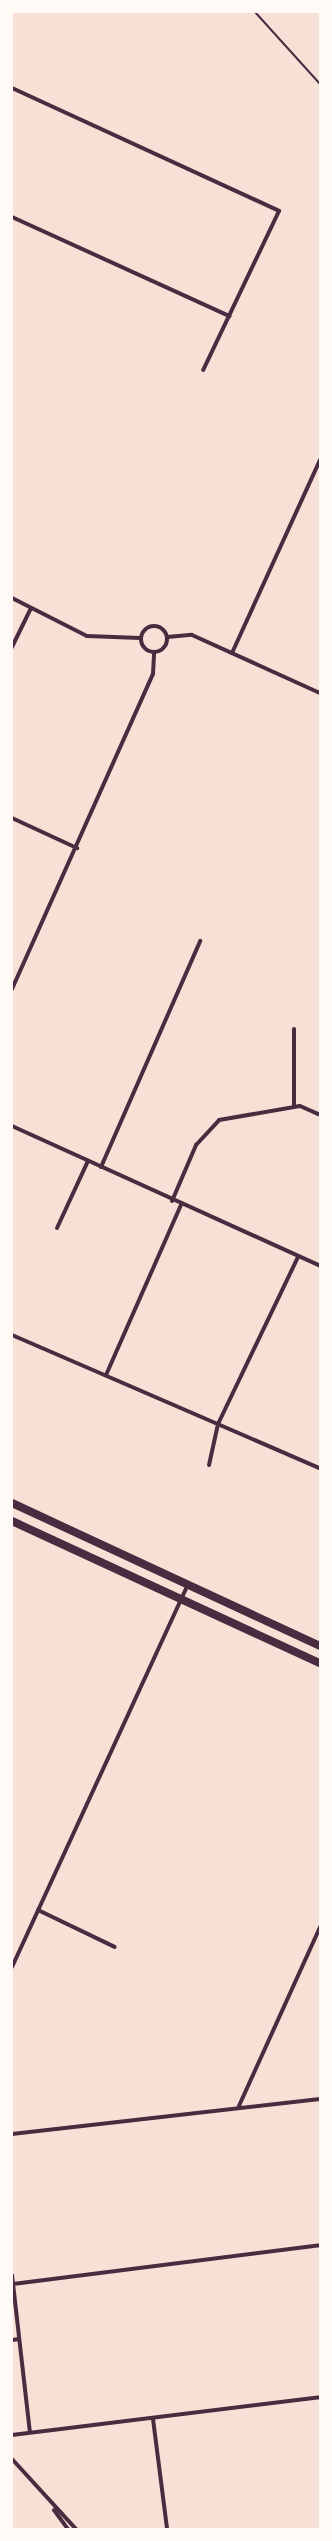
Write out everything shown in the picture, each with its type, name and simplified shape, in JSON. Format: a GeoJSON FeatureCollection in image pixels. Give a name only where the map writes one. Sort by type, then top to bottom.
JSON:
{"type":"FeatureCollection","features":[{"type":"Feature","properties":{"kind":"main road"},"geometry":{"type":"LineString","coordinates":[[12,1503],[320,1646]]}},
{"type":"Feature","properties":{"kind":"main road"},"geometry":{"type":"LineString","coordinates":[[12,1521],[320,1662]]}},
{"type":"Feature","properties":{"kind":"street"},"geometry":{"type":"LineString","coordinates":[[12,88],[279,211],[203,370]]}},
{"type":"Feature","properties":{"kind":"street"},"geometry":{"type":"LineString","coordinates":[[12,217],[229,316]]}},
{"type":"Feature","properties":{"kind":"street"},"geometry":{"type":"LineString","coordinates":[[232,653],[320,460]]}},
{"type":"Feature","properties":{"kind":"street"},"geometry":{"type":"LineString","coordinates":[[12,598],[87,636],[140,638],[151,626],[159,627],[167,637]]}},
{"type":"Feature","properties":{"kind":"street"},"geometry":{"type":"LineString","coordinates":[[12,647],[31,608]]}},
{"type":"Feature","properties":{"kind":"street"},"geometry":{"type":"LineString","coordinates":[[167,637],[192,635],[320,693]]}},
{"type":"Feature","properties":{"kind":"street"},"geometry":{"type":"LineString","coordinates":[[140,638],[146,650],[154,653],[164,648],[167,637]]}},
{"type":"Feature","properties":{"kind":"street"},"geometry":{"type":"LineString","coordinates":[[12,989],[77,848],[153,674],[154,653]]}},
{"type":"Feature","properties":{"kind":"street"},"geometry":{"type":"LineString","coordinates":[[12,818],[77,848]]}},
{"type":"Feature","properties":{"kind":"street"},"geometry":{"type":"LineString","coordinates":[[101,1167],[200,941]]}},
{"type":"Feature","properties":{"kind":"street"},"geometry":{"type":"LineString","coordinates":[[294,1029],[294,1107]]}},
{"type":"Feature","properties":{"kind":"street"},"geometry":{"type":"LineString","coordinates":[[172,1201],[196,1145],[219,1120],[294,1107],[320,1115]]}},
{"type":"Feature","properties":{"kind":"street"},"geometry":{"type":"LineString","coordinates":[[12,1126],[172,1201],[320,1266]]}},
{"type":"Feature","properties":{"kind":"street"},"geometry":{"type":"LineString","coordinates":[[57,1228],[88,1161]]}},
{"type":"Feature","properties":{"kind":"street"},"geometry":{"type":"LineString","coordinates":[[106,1375],[181,1205]]}},
{"type":"Feature","properties":{"kind":"street"},"geometry":{"type":"LineString","coordinates":[[209,1465],[218,1424],[298,1257]]}},
{"type":"Feature","properties":{"kind":"street"},"geometry":{"type":"LineString","coordinates":[[12,1335],[320,1468]]}},
{"type":"Feature","properties":{"kind":"street"},"geometry":{"type":"LineString","coordinates":[[12,1967],[188,1585]]}},
{"type":"Feature","properties":{"kind":"street"},"geometry":{"type":"LineString","coordinates":[[38,1910],[115,1947]]}},
{"type":"Feature","properties":{"kind":"street"},"geometry":{"type":"LineString","coordinates":[[238,2108],[320,1927]]}},
{"type":"Feature","properties":{"kind":"street"},"geometry":{"type":"LineString","coordinates":[[12,2134],[320,2099]]}},
{"type":"Feature","properties":{"kind":"street"},"geometry":{"type":"LineString","coordinates":[[13,2284],[320,2245]]}},
{"type":"Feature","properties":{"kind":"street"},"geometry":{"type":"LineString","coordinates":[[12,2275],[30,2432]]}},
{"type":"Feature","properties":{"kind":"street"},"geometry":{"type":"LineString","coordinates":[[12,2340],[19,2339]]}},
{"type":"Feature","properties":{"kind":"street"},"geometry":{"type":"LineString","coordinates":[[12,2436],[30,2432],[154,2419],[320,2397]]}},
{"type":"Feature","properties":{"kind":"street"},"geometry":{"type":"LineString","coordinates":[[154,2419],[167,2529]]}},
{"type":"Feature","properties":{"kind":"street"},"geometry":{"type":"LineString","coordinates":[[12,2459],[76,2529]]}},
{"type":"Feature","properties":{"kind":"street"},"geometry":{"type":"LineString","coordinates":[[42,2493],[68,2529]]}},
{"type":"Feature","properties":{"kind":"path"},"geometry":{"type":"LineString","coordinates":[[255,12],[320,84]]}}]}
